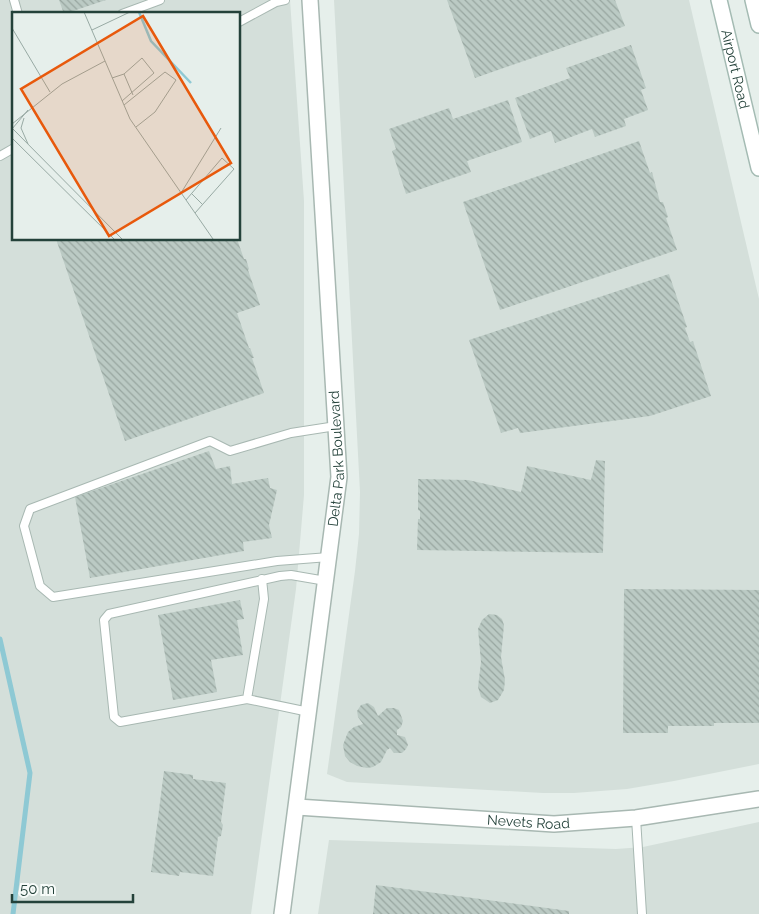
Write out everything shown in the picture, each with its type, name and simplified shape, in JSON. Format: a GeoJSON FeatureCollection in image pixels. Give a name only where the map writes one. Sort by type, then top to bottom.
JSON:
{"type":"FeatureCollection","features":[{"type":"Feature","properties":{"kind":"street","name":"Delta Park Boulevard"},"geometry":{"type":"LineString","coordinates":[[282,914],[339,477],[310,0]]}},
{"type":"Feature","properties":{"kind":"street","name":"Airport Road"},"geometry":{"type":"LineString","coordinates":[[719,0],[759,168]]}},
{"type":"Feature","properties":{"kind":"street"},"geometry":{"type":"LineString","coordinates":[[753,0],[759,25]]}},
{"type":"Feature","properties":{"kind":"street","name":"Nevets Road"},"geometry":{"type":"LineString","coordinates":[[297,807],[554,824],[636,818],[759,799]]}},
{"type":"Feature","properties":{"kind":"lane"},"geometry":{"type":"LineString","coordinates":[[127,12],[160,0]]}},
{"type":"Feature","properties":{"kind":"lane"},"geometry":{"type":"LineString","coordinates":[[240,21],[276,2],[285,0]]}},
{"type":"Feature","properties":{"kind":"lane"},"geometry":{"type":"LineString","coordinates":[[0,156],[12,149]]}},
{"type":"Feature","properties":{"kind":"lane"},"geometry":{"type":"LineString","coordinates":[[329,557],[277,561],[53,597],[40,586],[24,526],[30,509],[210,441],[230,452],[291,433],[336,426]]}},
{"type":"Feature","properties":{"kind":"lane"},"geometry":{"type":"LineString","coordinates":[[309,712],[247,699],[120,722],[114,718],[104,620],[109,614],[262,579],[291,575],[326,581]]}},
{"type":"Feature","properties":{"kind":"lane"},"geometry":{"type":"LineString","coordinates":[[247,699],[264,600],[262,579]]}},
{"type":"Feature","properties":{"kind":"lane"},"geometry":{"type":"LineString","coordinates":[[636,818],[642,914]]}},
{"type":"Feature","properties":{"kind":"shaded area"},"geometry":{"type":"Polygon","coordinates":[[[0,0],[290,0],[304,201],[304,495],[296,589],[251,914],[0,914],[0,0]]]}},
{"type":"Feature","properties":{"kind":"shaded area"},"geometry":{"type":"Polygon","coordinates":[[[334,0],[689,0],[759,299],[759,764],[627,789],[574,793],[543,793],[347,782],[327,774],[355,571],[359,534],[360,492],[334,0]]]}},
{"type":"Feature","properties":{"kind":"shaded area"},"geometry":{"type":"Polygon","coordinates":[[[759,822],[759,914],[318,914],[329,840],[616,849],[643,847],[759,822]]]}},
{"type":"Feature","properties":{"kind":"building"},"geometry":{"type":"Polygon","coordinates":[[[59,0],[106,0],[70,12],[63,12],[59,0]]]}},
{"type":"Feature","properties":{"kind":"building"},"geometry":{"type":"Polygon","coordinates":[[[447,0],[615,0],[625,26],[475,78],[447,0]]]}},
{"type":"Feature","properties":{"kind":"building"},"geometry":{"type":"Polygon","coordinates":[[[631,45],[646,88],[641,90],[648,110],[624,119],[626,126],[595,137],[592,129],[555,143],[551,131],[530,139],[515,98],[570,78],[566,68],[631,45]]]}},
{"type":"Feature","properties":{"kind":"building"},"geometry":{"type":"Polygon","coordinates":[[[508,100],[522,142],[467,161],[471,172],[406,194],[392,151],[396,149],[389,129],[449,108],[453,119],[508,100]]]}},
{"type":"Feature","properties":{"kind":"building"},"geometry":{"type":"Polygon","coordinates":[[[639,141],[650,173],[652,172],[660,202],[663,202],[668,217],[666,218],[677,250],[500,310],[463,202],[639,141]]]}},
{"type":"Feature","properties":{"kind":"building"},"geometry":{"type":"Polygon","coordinates":[[[56,240],[237,240],[244,259],[246,259],[260,305],[237,313],[254,358],[252,358],[264,393],[125,441],[56,240]]]}},
{"type":"Feature","properties":{"kind":"building"},"geometry":{"type":"Polygon","coordinates":[[[669,274],[687,327],[685,328],[690,342],[693,341],[711,396],[650,416],[520,433],[518,428],[501,433],[469,340],[669,274]]]}},
{"type":"Feature","properties":{"kind":"building"},"geometry":{"type":"Polygon","coordinates":[[[209,451],[216,469],[230,466],[232,484],[268,478],[270,488],[277,490],[269,525],[272,538],[243,542],[244,551],[90,578],[75,497],[209,451]]]}},
{"type":"Feature","properties":{"kind":"building"},"geometry":{"type":"Polygon","coordinates":[[[596,460],[605,461],[603,553],[417,550],[418,519],[420,519],[420,511],[418,510],[418,479],[468,480],[521,492],[527,466],[591,480],[596,460]]]}},
{"type":"Feature","properties":{"kind":"building"},"geometry":{"type":"Polygon","coordinates":[[[624,589],[759,590],[759,723],[714,723],[714,726],[668,726],[668,733],[623,733],[624,589]]]}},
{"type":"Feature","properties":{"kind":"building"},"geometry":{"type":"Polygon","coordinates":[[[240,600],[244,619],[237,620],[243,655],[211,660],[217,692],[173,700],[158,615],[240,600]]]}},
{"type":"Feature","properties":{"kind":"building"},"geometry":{"type":"Polygon","coordinates":[[[489,614],[497,615],[502,619],[504,625],[501,657],[505,680],[504,690],[498,700],[490,703],[481,697],[478,687],[481,662],[478,629],[482,620],[489,614]]]}},
{"type":"Feature","properties":{"kind":"building"},"geometry":{"type":"Polygon","coordinates":[[[368,703],[374,707],[378,716],[387,708],[399,710],[403,721],[401,727],[397,730],[397,735],[405,737],[408,745],[402,753],[394,753],[390,748],[381,762],[367,768],[350,762],[345,756],[343,745],[348,732],[354,727],[363,724],[358,717],[357,711],[361,705],[368,703]]]}},
{"type":"Feature","properties":{"kind":"building"},"geometry":{"type":"Polygon","coordinates":[[[164,771],[193,775],[193,779],[226,783],[221,822],[223,825],[221,836],[218,837],[213,876],[180,872],[179,876],[151,872],[164,771]]]}},
{"type":"Feature","properties":{"kind":"building"},"geometry":{"type":"Polygon","coordinates":[[[376,885],[569,911],[569,914],[373,914],[376,885]]]}},
{"type":"Feature","properties":{"kind":"waterway"},"geometry":{"type":"LineString","coordinates":[[0,639],[30,773],[13,914]]}}]}
